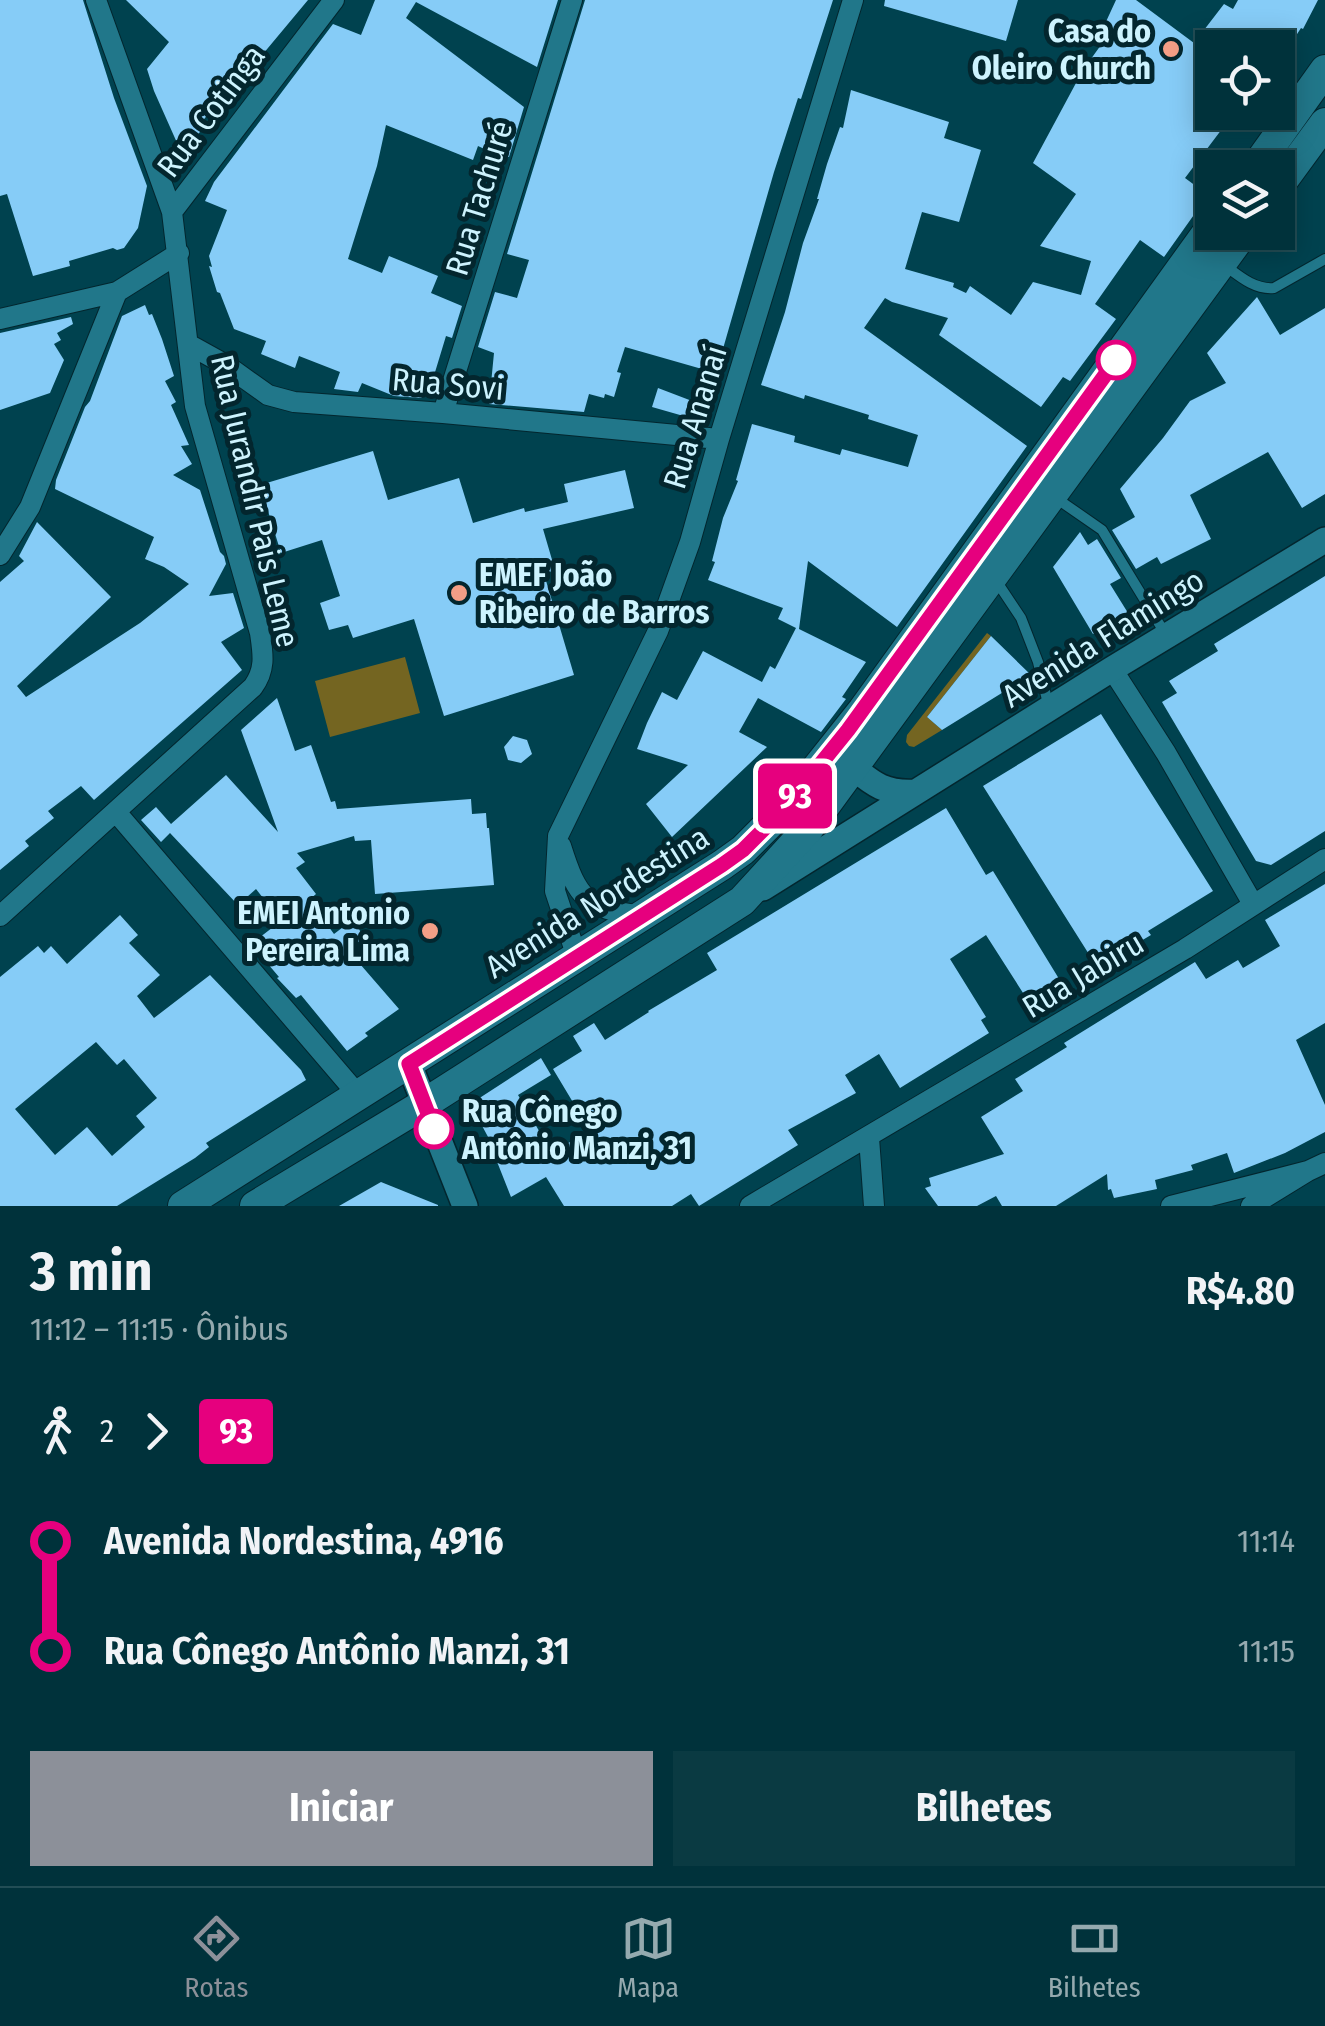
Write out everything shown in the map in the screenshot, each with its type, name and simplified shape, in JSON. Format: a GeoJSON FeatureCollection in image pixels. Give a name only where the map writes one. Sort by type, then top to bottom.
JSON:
{"type":"FeatureCollection","features":[{"type":"Feature","properties":{"kind":"main road"},"geometry":{"type":"LineString","coordinates":[[1268,150],[1325,70]]}},
{"type":"Feature","properties":{"kind":"main road"},"geometry":{"type":"LineString","coordinates":[[1295,163],[1325,122]]}},
{"type":"Feature","properties":{"kind":"main road","name":"Avenida Nordestina"},"geometry":{"type":"LineString","coordinates":[[255,1206],[424,1104],[742,901],[808,829],[875,694],[1195,250]]}},
{"type":"Feature","properties":{"kind":"main road","name":"Avenida Nordestina"},"geometry":{"type":"LineString","coordinates":[[183,1206],[743,850],[842,758],[993,577],[1232,250]]}},
{"type":"Feature","properties":{"kind":"street","name":"Rua Jurandir Pais Leme"},"geometry":{"type":"LineString","coordinates":[[0,916],[253,687],[264,660],[260,633],[195,406],[172,212],[96,0]]}},
{"type":"Feature","properties":{"kind":"street","name":"Rua Cotinga"},"geometry":{"type":"LineString","coordinates":[[172,212],[334,0]]}},
{"type":"Feature","properties":{"kind":"street","name":"Rua Tachuré"},"geometry":{"type":"LineString","coordinates":[[443,413],[572,0]]}},
{"type":"Feature","properties":{"kind":"street","name":"Rua Ananaí"},"geometry":{"type":"LineString","coordinates":[[577,956],[555,891],[558,836],[658,631],[690,542],[853,0]]}},
{"type":"Feature","properties":{"kind":"street"},"geometry":{"type":"LineString","coordinates":[[0,319],[117,292],[179,253]]}},
{"type":"Feature","properties":{"kind":"street"},"geometry":{"type":"LineString","coordinates":[[0,555],[30,507],[117,292]]}},
{"type":"Feature","properties":{"kind":"street","name":"Rua Sovi"},"geometry":{"type":"LineString","coordinates":[[188,344],[268,395],[294,402],[719,439]]}},
{"type":"Feature","properties":{"kind":"street","name":"Avenida Flamingo"},"geometry":{"type":"LineString","coordinates":[[742,901],[1325,540]]}},
{"type":"Feature","properties":{"kind":"street"},"geometry":{"type":"LineString","coordinates":[[1112,669],[1253,904]]}},
{"type":"Feature","properties":{"kind":"street"},"geometry":{"type":"LineString","coordinates":[[842,758],[876,786],[894,793],[915,792]]}},
{"type":"Feature","properties":{"kind":"street"},"geometry":{"type":"LineString","coordinates":[[116,812],[360,1096]]}},
{"type":"Feature","properties":{"kind":"street"},"geometry":{"type":"LineString","coordinates":[[558,836],[566,864],[588,900],[605,910],[642,916]]}},
{"type":"Feature","properties":{"kind":"street","name":"Rua Jabiru"},"geometry":{"type":"LineString","coordinates":[[750,1206],[1185,949],[1325,859]]}},
{"type":"Feature","properties":{"kind":"street"},"geometry":{"type":"LineString","coordinates":[[409,1064],[465,1206]]}},
{"type":"Feature","properties":{"kind":"street"},"geometry":{"type":"LineString","coordinates":[[869,1138],[874,1206]]}},
{"type":"Feature","properties":{"kind":"street"},"geometry":{"type":"LineString","coordinates":[[1172,1206],[1316,1167]]}},
{"type":"Feature","properties":{"kind":"street"},"geometry":{"type":"LineString","coordinates":[[1251,1206],[1316,1167]]}},
{"type":"Feature","properties":{"kind":"lane"},"geometry":{"type":"LineString","coordinates":[[1222,264],[1265,289],[1274,288],[1325,259]]}},
{"type":"Feature","properties":{"kind":"lane"},"geometry":{"type":"LineString","coordinates":[[1052,496],[1102,530],[1167,636]]}},
{"type":"Feature","properties":{"kind":"lane"},"geometry":{"type":"LineString","coordinates":[[993,577],[1021,618],[1038,662],[1049,708]]}},
{"type":"Feature","properties":{"kind":"shaded area"},"geometry":{"type":"Polygon","coordinates":[[[987,633],[991,636],[927,717],[942,730],[914,747],[909,746],[907,735],[987,633]]]}},
{"type":"Feature","properties":{"kind":"shaded area"},"geometry":{"type":"Polygon","coordinates":[[[405,657],[420,713],[330,737],[315,681],[405,657]]]}},
{"type":"Feature","properties":{"kind":"building"},"geometry":{"type":"Polygon","coordinates":[[[0,0],[83,0],[147,186],[138,228],[124,248],[69,261],[70,266],[33,276],[7,194],[0,196],[0,0]]]}},
{"type":"Feature","properties":{"kind":"building"},"geometry":{"type":"Polygon","coordinates":[[[126,0],[308,0],[200,124],[204,127],[182,154],[147,69],[169,42],[126,0]]]}},
{"type":"Feature","properties":{"kind":"building"},"geometry":{"type":"Polygon","coordinates":[[[375,0],[558,0],[537,67],[416,2],[406,18],[524,107],[509,157],[478,146],[473,160],[386,125],[348,259],[382,273],[389,256],[438,276],[431,293],[462,306],[452,338],[446,336],[429,392],[421,398],[394,396],[362,383],[358,392],[334,389],[340,372],[299,356],[295,368],[261,354],[266,341],[234,329],[209,266],[212,267],[209,256],[227,210],[205,201],[214,182],[333,24],[361,35],[375,0]]]}},
{"type":"Feature","properties":{"kind":"building"},"geometry":{"type":"Polygon","coordinates":[[[585,0],[833,0],[774,172],[716,373],[625,347],[614,397],[589,394],[584,412],[489,404],[494,353],[478,347],[495,292],[517,298],[529,260],[507,254],[585,0]]]}},
{"type":"Feature","properties":{"kind":"building"},"geometry":{"type":"Polygon","coordinates":[[[885,0],[1018,0],[1006,41],[884,6],[885,0]]]}},
{"type":"Feature","properties":{"kind":"building"},"geometry":{"type":"Polygon","coordinates":[[[1116,0],[1136,0],[1195,42],[1195,130],[1221,130],[1206,150],[1195,150],[1195,165],[1185,178],[1195,185],[1195,213],[1164,257],[1140,240],[1095,304],[1116,319],[1070,381],[1063,377],[1041,407],[939,335],[948,318],[885,298],[864,328],[1027,446],[897,627],[808,561],[799,629],[866,662],[842,697],[846,699],[821,732],[758,698],[739,732],[767,747],[672,837],[646,804],[688,765],[637,749],[662,692],[677,700],[703,651],[762,682],[770,666],[775,669],[796,628],[778,619],[783,608],[708,580],[752,424],[795,436],[794,442],[840,455],[842,449],[908,467],[918,435],[868,419],[869,415],[761,385],[827,164],[840,127],[843,128],[851,90],[949,122],[944,138],[981,150],[959,222],[922,212],[905,269],[954,283],[953,287],[966,293],[970,286],[1011,315],[1033,282],[1081,295],[1091,261],[1040,246],[1076,194],[1033,163],[1083,70],[1111,31],[1104,26],[1116,0]]]}},
{"type":"Feature","properties":{"kind":"building"},"geometry":{"type":"Polygon","coordinates":[[[1238,0],[1318,0],[1295,37],[1295,30],[1204,30],[1224,4],[1233,9],[1238,0]]]}},
{"type":"Feature","properties":{"kind":"building"},"geometry":{"type":"Polygon","coordinates":[[[1257,297],[1280,335],[1325,308],[1325,494],[1302,508],[1268,452],[1190,495],[1211,539],[1161,564],[1157,557],[1136,569],[1112,530],[1135,517],[1120,489],[1190,401],[1226,383],[1207,353],[1257,297]]]}},
{"type":"Feature","properties":{"kind":"building"},"geometry":{"type":"Polygon","coordinates":[[[145,305],[152,314],[174,376],[165,381],[189,445],[181,446],[192,464],[173,475],[200,490],[224,556],[226,564],[209,596],[233,593],[244,628],[221,642],[242,670],[94,800],[81,786],[48,811],[54,818],[25,841],[29,846],[0,870],[0,582],[24,561],[19,556],[37,522],[111,597],[17,686],[26,697],[140,623],[189,584],[145,559],[154,537],[55,489],[122,316],[145,305]]]}},
{"type":"Feature","properties":{"kind":"building"},"geometry":{"type":"Polygon","coordinates":[[[71,317],[73,324],[57,333],[61,340],[54,344],[64,360],[50,393],[0,410],[0,333],[71,317]]]}},
{"type":"Feature","properties":{"kind":"building"},"geometry":{"type":"Polygon","coordinates":[[[658,388],[713,409],[708,423],[652,407],[658,388]]]}},
{"type":"Feature","properties":{"kind":"building"},"geometry":{"type":"Polygon","coordinates":[[[373,451],[388,500],[459,478],[473,523],[524,508],[525,512],[568,502],[564,484],[625,470],[634,508],[543,529],[555,570],[544,574],[574,675],[444,716],[414,619],[353,638],[348,625],[329,630],[320,603],[340,596],[322,540],[281,553],[260,485],[373,451]]]}},
{"type":"Feature","properties":{"kind":"building"},"geometry":{"type":"Polygon","coordinates":[[[1080,532],[1088,545],[1097,539],[1121,578],[1110,584],[1128,613],[1093,634],[1053,567],[1080,532]]]}},
{"type":"Feature","properties":{"kind":"building"},"geometry":{"type":"Polygon","coordinates":[[[1325,576],[1325,831],[1271,865],[1256,861],[1162,702],[1177,693],[1169,681],[1218,651],[1214,644],[1325,576]]]}},
{"type":"Feature","properties":{"kind":"building"},"geometry":{"type":"Polygon","coordinates":[[[991,636],[1031,675],[942,730],[927,717],[991,636]]]}},
{"type":"Feature","properties":{"kind":"building"},"geometry":{"type":"Polygon","coordinates":[[[277,698],[295,751],[311,745],[337,809],[471,799],[472,814],[486,813],[489,828],[494,885],[375,894],[371,840],[355,841],[354,836],[297,853],[305,862],[296,868],[316,894],[309,900],[334,934],[355,918],[363,939],[347,949],[399,1009],[347,1051],[301,995],[296,998],[277,978],[251,944],[281,921],[256,889],[238,905],[170,833],[161,842],[141,820],[156,807],[171,824],[226,775],[278,832],[241,730],[277,698]]]}},
{"type":"Feature","properties":{"kind":"building"},"geometry":{"type":"Polygon","coordinates":[[[1101,714],[1213,891],[1097,967],[983,786],[1101,714]]]}},
{"type":"Feature","properties":{"kind":"building"},"geometry":{"type":"Polygon","coordinates":[[[513,736],[527,740],[532,754],[521,763],[508,760],[504,747],[513,736]]]}},
{"type":"Feature","properties":{"kind":"building"},"geometry":{"type":"Polygon","coordinates":[[[946,808],[986,875],[993,871],[1064,987],[1032,1007],[986,935],[950,959],[986,1017],[981,1020],[989,1033],[900,1088],[879,1054],[845,1075],[856,1093],[788,1130],[798,1145],[699,1206],[691,1194],[672,1206],[564,1206],[546,1177],[511,1197],[494,1148],[480,1122],[468,1117],[478,1099],[541,1058],[551,1075],[518,1095],[552,1153],[586,1132],[586,1124],[553,1069],[582,1051],[573,1036],[594,1023],[605,1040],[717,970],[707,953],[946,808]]]}},
{"type":"Feature","properties":{"kind":"building"},"geometry":{"type":"Polygon","coordinates":[[[1325,884],[1325,1023],[1296,1040],[1325,1105],[1325,1132],[1234,1173],[1227,1153],[1191,1165],[1193,1170],[1155,1180],[1157,1189],[1114,1198],[1108,1190],[1107,1174],[1056,1206],[1002,1206],[996,1196],[977,1206],[938,1206],[925,1188],[931,1186],[929,1178],[1004,1154],[981,1117],[1023,1091],[1015,1079],[1067,1047],[1064,1043],[1195,962],[1206,979],[1238,960],[1243,968],[1280,946],[1265,920],[1325,884]]]}},
{"type":"Feature","properties":{"kind":"building"},"geometry":{"type":"Polygon","coordinates":[[[120,915],[138,935],[129,943],[160,975],[137,996],[154,1018],[210,975],[301,1070],[306,1080],[206,1143],[209,1147],[195,1158],[117,1206],[0,1206],[0,977],[38,946],[44,953],[51,946],[67,964],[120,915]],[[96,1042],[15,1109],[55,1155],[87,1127],[112,1156],[145,1127],[136,1116],[157,1098],[124,1059],[117,1065],[96,1042]]]}},
{"type":"Feature","properties":{"kind":"building"},"geometry":{"type":"Polygon","coordinates":[[[381,1182],[438,1205],[438,1206],[339,1206],[381,1182]]]}},
{"type":"Feature","properties":{"kind":"bus line","name":"93"},"geometry":{"type":"LineString","coordinates":[[434,1129],[409,1064],[722,865],[764,830],[863,710],[1116,360]]}},
{"type":"Feature","properties":{"kind":"place","name":"Casa do Oleiro Church"},"geometry":{"type":"Point","coordinates":[1171,49]}},
{"type":"Feature","properties":{"kind":"place","name":"EMEF João Ribeiro de Barros"},"geometry":{"type":"Point","coordinates":[459,593]}},
{"type":"Feature","properties":{"kind":"place","name":"EMEI Antonio Pereira Lima"},"geometry":{"type":"Point","coordinates":[430,931]}},
{"type":"Feature","properties":{"kind":"place","name":"Rua Cônego Antônio Manzi, 31"},"geometry":{"type":"Point","coordinates":[434,1129]}}]}
